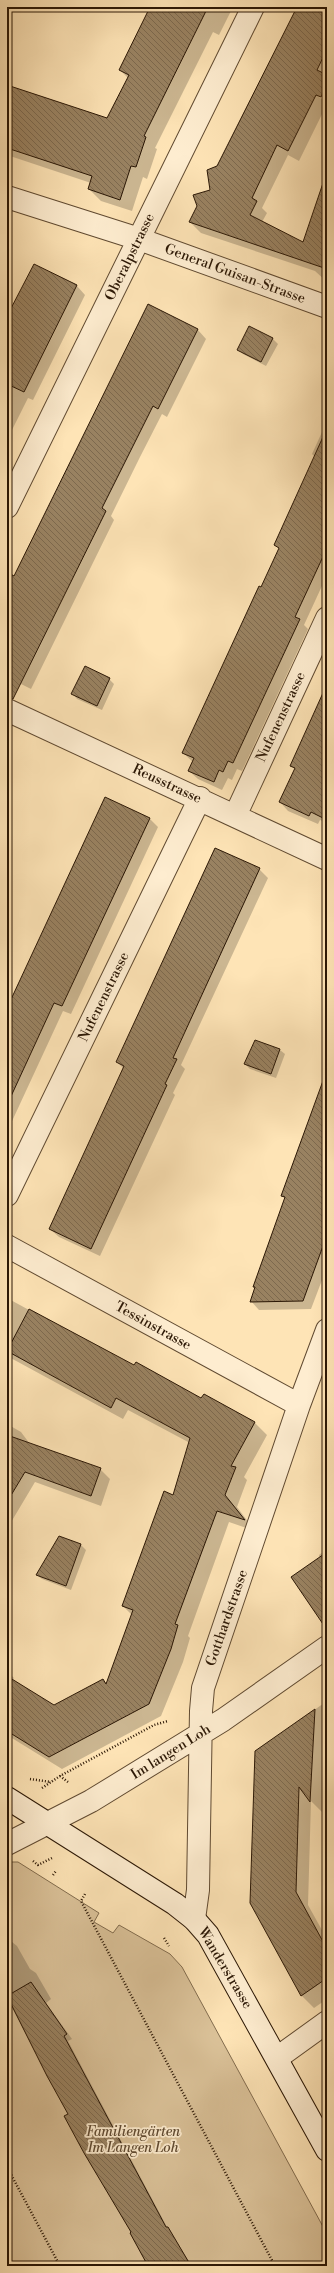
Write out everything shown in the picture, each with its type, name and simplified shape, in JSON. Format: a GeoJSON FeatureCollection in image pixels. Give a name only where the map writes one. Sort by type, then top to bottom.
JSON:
{"type":"FeatureCollection","features":[{"type":"Feature","properties":{"kind":"street","name":"Oberalpstrasse"},"geometry":{"type":"LineString","coordinates":[[7,507],[253,7]]}},
{"type":"Feature","properties":{"kind":"street","name":"General Guisan-Strasse"},"geometry":{"type":"LineString","coordinates":[[7,196],[139,239],[327,307]]}},
{"type":"Feature","properties":{"kind":"street","name":"Nufenenstrasse"},"geometry":{"type":"LineString","coordinates":[[236,816],[327,618]]}},
{"type":"Feature","properties":{"kind":"street","name":"Reusstrasse"},"geometry":{"type":"LineString","coordinates":[[7,710],[200,798],[327,859]]}},
{"type":"Feature","properties":{"kind":"street","name":"Nufenenstrasse"},"geometry":{"type":"LineString","coordinates":[[7,1195],[200,798]]}},
{"type":"Feature","properties":{"kind":"street","name":"Tessinstrasse"},"geometry":{"type":"LineString","coordinates":[[7,1246],[299,1405]]}},
{"type":"Feature","properties":{"kind":"street","name":"Gotthardstrasse"},"geometry":{"type":"LineString","coordinates":[[194,1919],[198,1890],[200,1734],[203,1688],[299,1405],[327,1330]]}},
{"type":"Feature","properties":{"kind":"street","name":"Im langen Loh"},"geometry":{"type":"LineString","coordinates":[[7,1844],[91,1801],[200,1734],[327,1647]]}},
{"type":"Feature","properties":{"kind":"street","name":"Wanderstrasse"},"geometry":{"type":"LineString","coordinates":[[12,1801],[175,1904],[194,1919],[208,1935],[327,2150]]}},
{"type":"Feature","properties":{"kind":"street"},"geometry":{"type":"LineString","coordinates":[[276,2058],[327,2022]]}},
{"type":"Feature","properties":{"kind":"path"},"geometry":{"type":"LineString","coordinates":[[12,1801],[51,1782],[154,1725],[201,1710]]}},
{"type":"Feature","properties":{"kind":"path"},"geometry":{"type":"LineString","coordinates":[[26,1779],[51,1782]]}},
{"type":"Feature","properties":{"kind":"path"},"geometry":{"type":"LineString","coordinates":[[53,1875],[56,1871]]}},
{"type":"Feature","properties":{"kind":"path"},"geometry":{"type":"LineString","coordinates":[[85,1894],[81,1901],[276,2266]]}},
{"type":"Feature","properties":{"kind":"path"},"geometry":{"type":"LineString","coordinates":[[164,1938],[169,1946]]}},
{"type":"Feature","properties":{"kind":"path"},"geometry":{"type":"LineString","coordinates":[[7,2166],[60,2266]]}},
{"type":"Feature","properties":{"kind":"green space","name":"Familiengärten Im Langen Loh"},"geometry":{"type":"Polygon","coordinates":[[[7,1862],[18,1862],[99,1913],[94,1922],[113,1933],[119,1925],[170,1954],[182,1967],[327,2234],[327,2266],[7,2266],[7,1862]]]}},
{"type":"Feature","properties":{"kind":"building"},"geometry":{"type":"Polygon","coordinates":[[[150,7],[208,7],[144,136],[146,137],[136,167],[131,166],[120,200],[88,189],[92,176],[7,148],[7,85],[107,118],[129,75],[119,70],[150,7]]]}},
{"type":"Feature","properties":{"kind":"building"},"geometry":{"type":"Polygon","coordinates":[[[297,7],[327,7],[327,49],[317,70],[327,75],[327,84],[321,97],[316,95],[288,151],[277,145],[252,198],[257,201],[250,215],[303,242],[323,183],[327,184],[327,269],[189,222],[197,206],[193,195],[210,190],[207,170],[217,166],[297,7]]]}},
{"type":"Feature","properties":{"kind":"building"},"geometry":{"type":"Polygon","coordinates":[[[34,264],[77,285],[24,392],[7,384],[7,316],[34,264]]]}},
{"type":"Feature","properties":{"kind":"building"},"geometry":{"type":"Polygon","coordinates":[[[148,304],[198,329],[158,409],[153,406],[102,508],[106,511],[13,699],[7,698],[7,572],[14,576],[148,304]]]}},
{"type":"Feature","properties":{"kind":"building"},"geometry":{"type":"Polygon","coordinates":[[[249,326],[273,338],[261,362],[237,350],[249,326]]]}},
{"type":"Feature","properties":{"kind":"building"},"geometry":{"type":"Polygon","coordinates":[[[327,428],[327,548],[295,617],[300,619],[233,763],[228,761],[223,772],[219,770],[214,782],[188,771],[194,758],[182,753],[259,586],[261,587],[279,548],[274,545],[327,428]]]}},
{"type":"Feature","properties":{"kind":"building"},"geometry":{"type":"Polygon","coordinates":[[[85,666],[110,678],[97,706],[71,694],[85,666]]]}},
{"type":"Feature","properties":{"kind":"building"},"geometry":{"type":"Polygon","coordinates":[[[327,684],[327,820],[311,812],[309,816],[279,802],[295,768],[290,766],[327,684]]]}},
{"type":"Feature","properties":{"kind":"building"},"geometry":{"type":"Polygon","coordinates":[[[105,797],[150,818],[62,1006],[54,1003],[7,1105],[7,1008],[105,797]]]}},
{"type":"Feature","properties":{"kind":"building"},"geometry":{"type":"Polygon","coordinates":[[[215,848],[260,868],[173,1058],[177,1059],[165,1084],[167,1085],[91,1249],[49,1229],[124,1066],[116,1062],[215,848]]]}},
{"type":"Feature","properties":{"kind":"building"},"geometry":{"type":"Polygon","coordinates":[[[255,1040],[280,1049],[271,1074],[244,1064],[255,1040]]]}},
{"type":"Feature","properties":{"kind":"building"},"geometry":{"type":"Polygon","coordinates":[[[324,1078],[327,1078],[327,1235],[303,1301],[250,1302],[255,1287],[253,1287],[285,1197],[281,1196],[324,1078]]]}},
{"type":"Feature","properties":{"kind":"building"},"geometry":{"type":"Polygon","coordinates":[[[29,1309],[134,1365],[136,1362],[201,1398],[204,1394],[255,1422],[231,1466],[236,1467],[225,1495],[245,1520],[217,1511],[175,1624],[178,1625],[171,1649],[149,1704],[49,1757],[7,1731],[7,1676],[54,1705],[103,1679],[106,1684],[133,1610],[122,1606],[164,1491],[173,1495],[190,1438],[116,1398],[111,1408],[7,1351],[29,1309]]]}},
{"type":"Feature","properties":{"kind":"building"},"geometry":{"type":"Polygon","coordinates":[[[7,1435],[101,1468],[91,1496],[25,1472],[7,1502],[7,1435]]]}},
{"type":"Feature","properties":{"kind":"building"},"geometry":{"type":"Polygon","coordinates":[[[59,1536],[81,1544],[66,1586],[36,1575],[59,1536]]]}},
{"type":"Feature","properties":{"kind":"building"},"geometry":{"type":"Polygon","coordinates":[[[327,1552],[327,1630],[291,1577],[327,1552]]]}},
{"type":"Feature","properties":{"kind":"building"},"geometry":{"type":"Polygon","coordinates":[[[315,1709],[310,1802],[299,1787],[296,1892],[327,1949],[327,1978],[301,1996],[250,1903],[255,1751],[315,1709]]]}},
{"type":"Feature","properties":{"kind":"building"},"geometry":{"type":"Polygon","coordinates":[[[31,1982],[67,2034],[64,2036],[166,2227],[168,2227],[191,2266],[148,2266],[130,2233],[131,2232],[84,2153],[64,2116],[68,2114],[47,2076],[7,1996],[31,1982]]]}}]}
